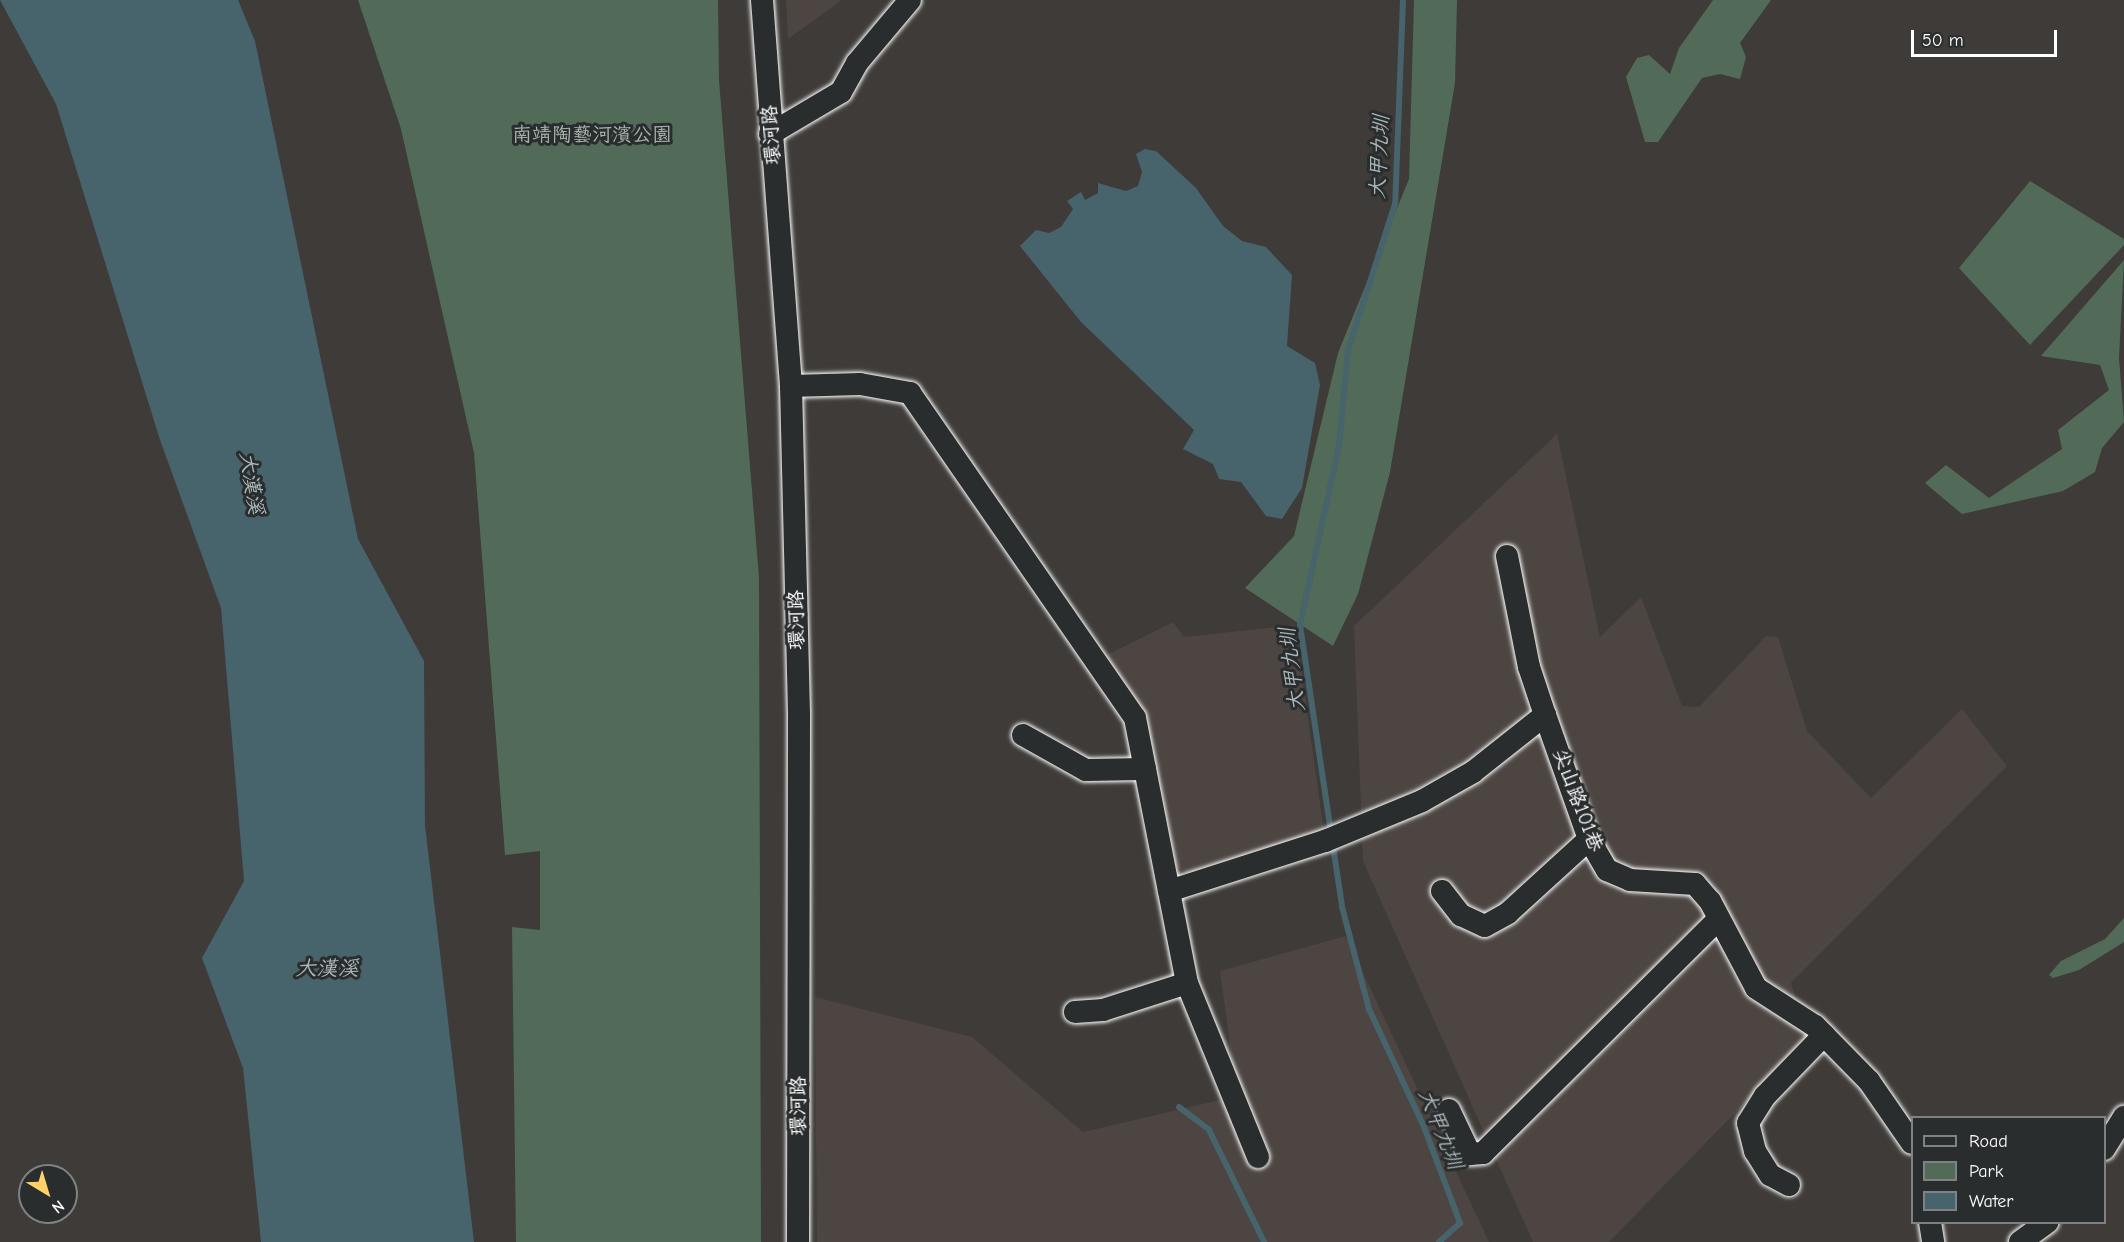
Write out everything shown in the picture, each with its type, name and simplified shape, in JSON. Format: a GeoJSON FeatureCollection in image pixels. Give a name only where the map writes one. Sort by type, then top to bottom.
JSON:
{"type":"FeatureCollection","features":[{"type":"Feature","properties":{"kind":"street","name":"環河路"},"geometry":{"type":"LineString","coordinates":[[762,0],[770,134],[791,386],[799,716],[798,1242]]}},
{"type":"Feature","properties":{"kind":"street"},"geometry":{"type":"LineString","coordinates":[[770,134],[841,92],[858,63],[910,0]]}},
{"type":"Feature","properties":{"kind":"street"},"geometry":{"type":"LineString","coordinates":[[791,386],[860,384],[910,393],[1135,718],[1187,982],[1258,1157]]}},
{"type":"Feature","properties":{"kind":"street","name":"尖山路101巷"},"geometry":{"type":"LineString","coordinates":[[1507,555],[1529,667],[1589,839],[1607,870],[1630,880],[1695,884],[1719,920],[1756,988],[1824,1035],[1883,1097],[1911,1141]]}},
{"type":"Feature","properties":{"kind":"street"},"geometry":{"type":"LineString","coordinates":[[1169,891],[1332,838],[1422,801],[1473,772],[1545,715]]}},
{"type":"Feature","properties":{"kind":"street"},"geometry":{"type":"LineString","coordinates":[[1023,735],[1086,770],[1145,769]]}},
{"type":"Feature","properties":{"kind":"street"},"geometry":{"type":"LineString","coordinates":[[1442,891],[1461,915],[1485,926],[1508,913],[1589,839]]}},
{"type":"Feature","properties":{"kind":"street"},"geometry":{"type":"LineString","coordinates":[[1449,1110],[1470,1154],[1483,1153],[1719,920]]}},
{"type":"Feature","properties":{"kind":"street"},"geometry":{"type":"LineString","coordinates":[[1074,1012],[1104,1010],[1187,982]]}},
{"type":"Feature","properties":{"kind":"street"},"geometry":{"type":"LineString","coordinates":[[1789,1185],[1770,1175],[1755,1151],[1748,1123],[1765,1096],[1824,1035]]}},
{"type":"Feature","properties":{"kind":"street"},"geometry":{"type":"LineString","coordinates":[[2106,1146],[2124,1117]]}},
{"type":"Feature","properties":{"kind":"street"},"geometry":{"type":"LineString","coordinates":[[1930,1224],[1934,1242]]}},
{"type":"Feature","properties":{"kind":"street"},"geometry":{"type":"LineString","coordinates":[[2020,1242],[2045,1224]]}},
{"type":"Feature","properties":{"kind":"shaded area"},"geometry":{"type":"Polygon","coordinates":[[[786,0],[842,0],[788,39],[786,0]]]}},
{"type":"Feature","properties":{"kind":"shaded area"},"geometry":{"type":"Polygon","coordinates":[[[1557,434],[1600,637],[1641,597],[1682,706],[1699,707],[1766,636],[1778,637],[1807,731],[1871,798],[1962,709],[2007,766],[1791,983],[1807,1039],[1609,1242],[1533,1242],[1363,861],[1354,626],[1557,434]]]}},
{"type":"Feature","properties":{"kind":"shaded area"},"geometry":{"type":"Polygon","coordinates":[[[1173,622],[1184,637],[1295,625],[1324,832],[1192,874],[1171,865],[1139,738],[1101,658],[1173,622]]]}},
{"type":"Feature","properties":{"kind":"shaded area"},"geometry":{"type":"Polygon","coordinates":[[[1346,936],[1489,1242],[817,1242],[815,997],[972,1037],[1083,1132],[1237,1096],[1220,971],[1346,936]]]}},
{"type":"Feature","properties":{"kind":"green space","name":"南靖陶藝河濱公園"},"geometry":{"type":"Polygon","coordinates":[[[358,0],[718,0],[719,80],[759,578],[761,1242],[516,1242],[512,927],[540,930],[540,851],[505,855],[474,453],[401,129],[358,0]]]}},
{"type":"Feature","properties":{"kind":"green space"},"geometry":{"type":"Polygon","coordinates":[[[1414,0],[1457,0],[1455,83],[1390,472],[1358,594],[1333,646],[1245,588],[1294,536],[1338,353],[1409,179],[1414,0]]]}},
{"type":"Feature","properties":{"kind":"green space"},"geometry":{"type":"Polygon","coordinates":[[[1713,0],[1771,0],[1740,43],[1746,57],[1740,79],[1720,74],[1702,78],[1658,142],[1645,142],[1626,77],[1637,58],[1649,55],[1670,74],[1679,48],[1713,0]]]}},
{"type":"Feature","properties":{"kind":"green space"},"geometry":{"type":"Polygon","coordinates":[[[2030,181],[2124,239],[2124,245],[2030,345],[1959,268],[2030,181]]]}},
{"type":"Feature","properties":{"kind":"green space"},"geometry":{"type":"Polygon","coordinates":[[[2124,260],[2119,358],[2124,422],[2102,448],[2095,472],[2063,491],[1962,514],[1925,483],[1946,465],[1989,498],[2062,449],[2058,430],[2109,390],[2100,365],[2041,356],[2124,260]]]}},
{"type":"Feature","properties":{"kind":"green space"},"geometry":{"type":"Polygon","coordinates":[[[2124,918],[2124,942],[2079,970],[2053,978],[2049,975],[2061,961],[2105,939],[2124,918]]]}},
{"type":"Feature","properties":{"kind":"water","name":"大漢溪"},"geometry":{"type":"Polygon","coordinates":[[[0,0],[238,0],[255,41],[358,539],[424,661],[425,825],[474,1242],[261,1242],[243,1068],[202,958],[244,881],[221,608],[160,440],[56,104],[0,0]]]}},
{"type":"Feature","properties":{"kind":"water"},"geometry":{"type":"Polygon","coordinates":[[[1145,149],[1156,151],[1196,188],[1223,226],[1242,241],[1266,247],[1292,275],[1287,346],[1315,363],[1320,385],[1302,488],[1282,519],[1266,516],[1241,482],[1219,479],[1213,464],[1183,449],[1194,430],[1081,322],[1020,246],[1036,230],[1049,233],[1061,227],[1073,209],[1067,201],[1081,192],[1085,200],[1098,193],[1098,183],[1126,191],[1138,186],[1142,172],[1136,154],[1145,149]]]}},
{"type":"Feature","properties":{"kind":"waterway","name":"大甲九圳"},"geometry":{"type":"LineString","coordinates":[[1403,0],[1395,204],[1348,350],[1339,446],[1300,625],[1342,907],[1369,1009],[1424,1127],[1460,1223],[1439,1242]]}},
{"type":"Feature","properties":{"kind":"waterway","name":"大甲九圳"},"geometry":{"type":"LineString","coordinates":[[1179,1107],[1209,1130],[1264,1242]]}}]}
